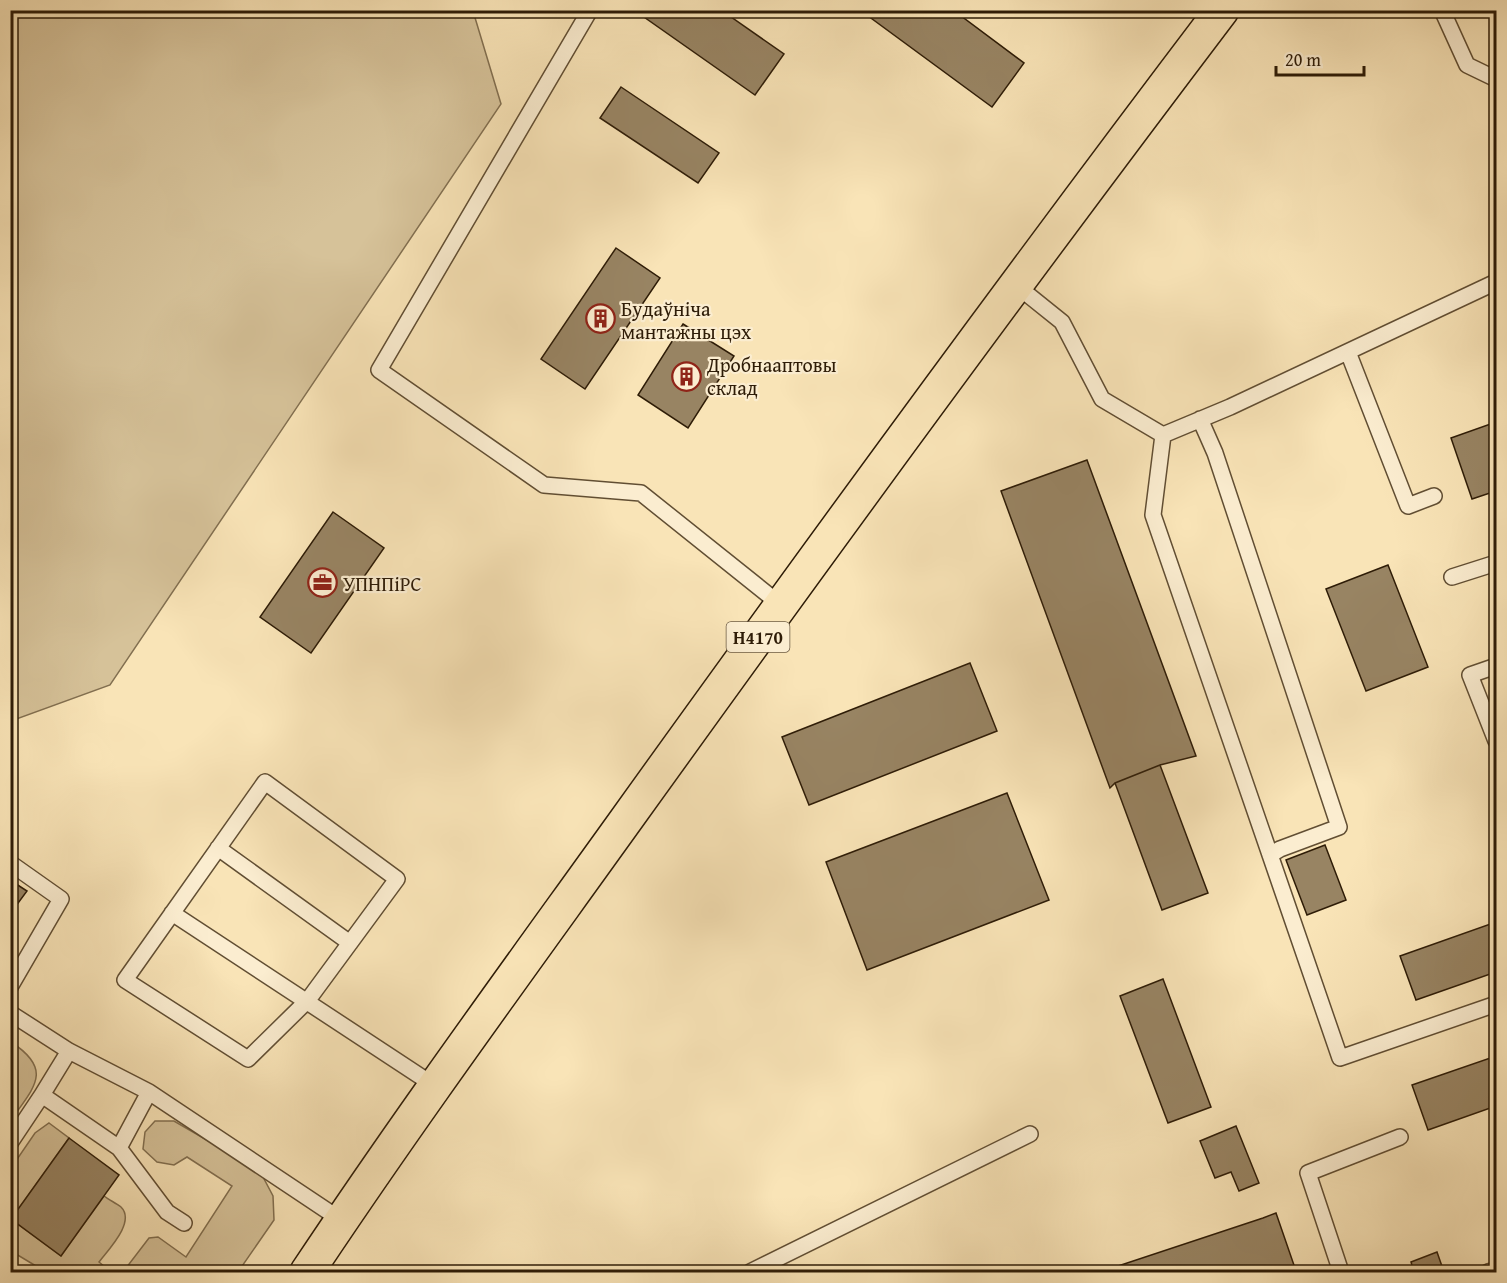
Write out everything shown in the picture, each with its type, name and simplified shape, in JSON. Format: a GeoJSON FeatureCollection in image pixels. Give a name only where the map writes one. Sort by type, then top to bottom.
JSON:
{"type":"FeatureCollection","features":[{"type":"Feature","properties":{"kind":"main road","name":"Н4170"},"geometry":{"type":"LineString","coordinates":[[307,1272],[435,1086],[781,605],[1222,10]]}},
{"type":"Feature","properties":{"kind":"lane"},"geometry":{"type":"LineString","coordinates":[[590,10],[379,370],[544,485],[641,493],[781,605]]}},
{"type":"Feature","properties":{"kind":"lane"},"geometry":{"type":"LineString","coordinates":[[1442,10],[1467,65],[1497,79]]}},
{"type":"Feature","properties":{"kind":"lane"},"geometry":{"type":"LineString","coordinates":[[1163,435],[1497,282]]}},
{"type":"Feature","properties":{"kind":"lane"},"geometry":{"type":"LineString","coordinates":[[1016,285],[1062,322],[1102,399],[1163,435]]}},
{"type":"Feature","properties":{"kind":"lane"},"geometry":{"type":"LineString","coordinates":[[1348,352],[1408,506],[1434,496]]}},
{"type":"Feature","properties":{"kind":"lane"},"geometry":{"type":"LineString","coordinates":[[1200,419],[1219,465],[1339,827],[1270,855]]}},
{"type":"Feature","properties":{"kind":"lane"},"geometry":{"type":"LineString","coordinates":[[1163,435],[1153,515],[1340,1058],[1497,1004]]}},
{"type":"Feature","properties":{"kind":"lane"},"geometry":{"type":"LineString","coordinates":[[1452,577],[1497,563]]}},
{"type":"Feature","properties":{"kind":"lane"},"geometry":{"type":"LineString","coordinates":[[1497,666],[1470,675],[1497,741]]}},
{"type":"Feature","properties":{"kind":"lane"},"geometry":{"type":"LineString","coordinates":[[265,782],[397,879],[308,1000],[248,1059],[125,980],[218,848],[265,782]]}},
{"type":"Feature","properties":{"kind":"lane"},"geometry":{"type":"LineString","coordinates":[[218,848],[350,943]]}},
{"type":"Feature","properties":{"kind":"lane"},"geometry":{"type":"LineString","coordinates":[[10,863],[62,900],[10,987]]}},
{"type":"Feature","properties":{"kind":"lane"},"geometry":{"type":"LineString","coordinates":[[172,913],[308,1000],[435,1086]]}},
{"type":"Feature","properties":{"kind":"lane"},"geometry":{"type":"LineString","coordinates":[[10,1013],[69,1052],[148,1092],[341,1220]]}},
{"type":"Feature","properties":{"kind":"lane"},"geometry":{"type":"LineString","coordinates":[[10,1143],[69,1052]]}},
{"type":"Feature","properties":{"kind":"lane"},"geometry":{"type":"LineString","coordinates":[[119,1148],[148,1092]]}},
{"type":"Feature","properties":{"kind":"lane"},"geometry":{"type":"LineString","coordinates":[[42,1095],[119,1148],[167,1212],[184,1222]]}},
{"type":"Feature","properties":{"kind":"lane"},"geometry":{"type":"LineString","coordinates":[[750,1272],[1030,1134]]}},
{"type":"Feature","properties":{"kind":"lane"},"geometry":{"type":"LineString","coordinates":[[1341,1272],[1308,1173],[1400,1137]]}},
{"type":"Feature","properties":{"kind":"lane"},"geometry":{"type":"LineString","coordinates":[[1488,1272],[1497,1270]]}},
{"type":"Feature","properties":{"kind":"shaded area"},"geometry":{"type":"Polygon","coordinates":[[[11,10],[473,11],[501,104],[110,685],[11,721],[11,10]]]}},
{"type":"Feature","properties":{"kind":"shaded area"},"geometry":{"type":"Polygon","coordinates":[[[11,1042],[32,1061],[36,1070],[36,1079],[27,1098],[11,1120],[11,1042]]]}},
{"type":"Feature","properties":{"kind":"shaded area"},"geometry":{"type":"Polygon","coordinates":[[[155,1121],[174,1121],[231,1154],[263,1177],[273,1196],[274,1220],[238,1272],[123,1272],[149,1238],[158,1237],[186,1257],[232,1186],[187,1157],[174,1165],[157,1162],[143,1149],[145,1132],[155,1121]]]}},
{"type":"Feature","properties":{"kind":"shaded area"},"geometry":{"type":"Polygon","coordinates":[[[49,1123],[69,1138],[11,1219],[11,1168],[35,1133],[49,1123]]]}},
{"type":"Feature","properties":{"kind":"shaded area"},"geometry":{"type":"Polygon","coordinates":[[[104,1196],[121,1207],[125,1213],[123,1228],[119,1236],[99,1262],[111,1272],[36,1272],[36,1266],[11,1251],[11,1219],[61,1256],[104,1196]]]}},
{"type":"Feature","properties":{"kind":"building"},"geometry":{"type":"Polygon","coordinates":[[[634,10],[721,10],[784,54],[755,95],[634,10]]]}},
{"type":"Feature","properties":{"kind":"building"},"geometry":{"type":"Polygon","coordinates":[[[860,10],[953,10],[1024,63],[992,107],[860,10]]]}},
{"type":"Feature","properties":{"kind":"building"},"geometry":{"type":"Polygon","coordinates":[[[621,87],[719,153],[698,183],[600,118],[621,87]]]}},
{"type":"Feature","properties":{"kind":"building","name":"Будаўніча мантажны цэх"},"geometry":{"type":"Polygon","coordinates":[[[616,248],[660,278],[585,389],[541,359],[616,248]]]}},
{"type":"Feature","properties":{"kind":"building","name":"Дробнааптовы склад"},"geometry":{"type":"Polygon","coordinates":[[[683,324],[734,356],[688,428],[638,395],[683,324]]]}},
{"type":"Feature","properties":{"kind":"building"},"geometry":{"type":"Polygon","coordinates":[[[1496,422],[1496,491],[1472,499],[1451,438],[1496,422]]]}},
{"type":"Feature","properties":{"kind":"building"},"geometry":{"type":"Polygon","coordinates":[[[1087,460],[1196,756],[1160,765],[1115,783],[1110,788],[1001,491],[1087,460]]]}},
{"type":"Feature","properties":{"kind":"building","name":"УПНПіРС"},"geometry":{"type":"Polygon","coordinates":[[[333,512],[384,548],[311,653],[260,617],[333,512]]]}},
{"type":"Feature","properties":{"kind":"building"},"geometry":{"type":"Polygon","coordinates":[[[1388,565],[1428,667],[1366,691],[1326,589],[1388,565]]]}},
{"type":"Feature","properties":{"kind":"building"},"geometry":{"type":"Polygon","coordinates":[[[970,663],[997,731],[809,805],[782,737],[970,663]]]}},
{"type":"Feature","properties":{"kind":"building"},"geometry":{"type":"Polygon","coordinates":[[[1160,765],[1208,893],[1162,910],[1115,783],[1160,765]]]}},
{"type":"Feature","properties":{"kind":"building"},"geometry":{"type":"Polygon","coordinates":[[[1007,793],[1049,900],[867,970],[826,862],[1007,793]]]}},
{"type":"Feature","properties":{"kind":"building"},"geometry":{"type":"Polygon","coordinates":[[[1325,845],[1346,900],[1307,915],[1286,860],[1325,845]]]}},
{"type":"Feature","properties":{"kind":"building"},"geometry":{"type":"Polygon","coordinates":[[[10,880],[27,891],[10,914],[10,880]]]}},
{"type":"Feature","properties":{"kind":"building"},"geometry":{"type":"Polygon","coordinates":[[[1496,922],[1496,972],[1416,1000],[1400,956],[1496,922]]]}},
{"type":"Feature","properties":{"kind":"building"},"geometry":{"type":"Polygon","coordinates":[[[1163,979],[1211,1107],[1168,1123],[1120,996],[1163,979]]]}},
{"type":"Feature","properties":{"kind":"building"},"geometry":{"type":"Polygon","coordinates":[[[1496,1056],[1496,1106],[1428,1130],[1412,1085],[1496,1056]]]}},
{"type":"Feature","properties":{"kind":"building"},"geometry":{"type":"Polygon","coordinates":[[[1236,1126],[1259,1183],[1239,1191],[1231,1172],[1215,1178],[1200,1141],[1236,1126]]]}},
{"type":"Feature","properties":{"kind":"building"},"geometry":{"type":"Polygon","coordinates":[[[69,1138],[119,1175],[61,1256],[11,1219],[69,1138]]]}},
{"type":"Feature","properties":{"kind":"building"},"geometry":{"type":"Polygon","coordinates":[[[1276,1213],[1296,1271],[1100,1272],[1263,1218],[1276,1213]]]}},
{"type":"Feature","properties":{"kind":"building"},"geometry":{"type":"Polygon","coordinates":[[[1437,1252],[1444,1272],[1414,1272],[1411,1262],[1437,1252]]]}},
{"type":"Feature","properties":{"kind":"place","name":"Будаўніча мантажны цэх"},"geometry":{"type":"Point","coordinates":[600,319]}},
{"type":"Feature","properties":{"kind":"place","name":"Дробнааптовы склад"},"geometry":{"type":"Point","coordinates":[686,376]}},
{"type":"Feature","properties":{"kind":"place","name":"УПНПіРС"},"geometry":{"type":"Point","coordinates":[322,583]}}]}
